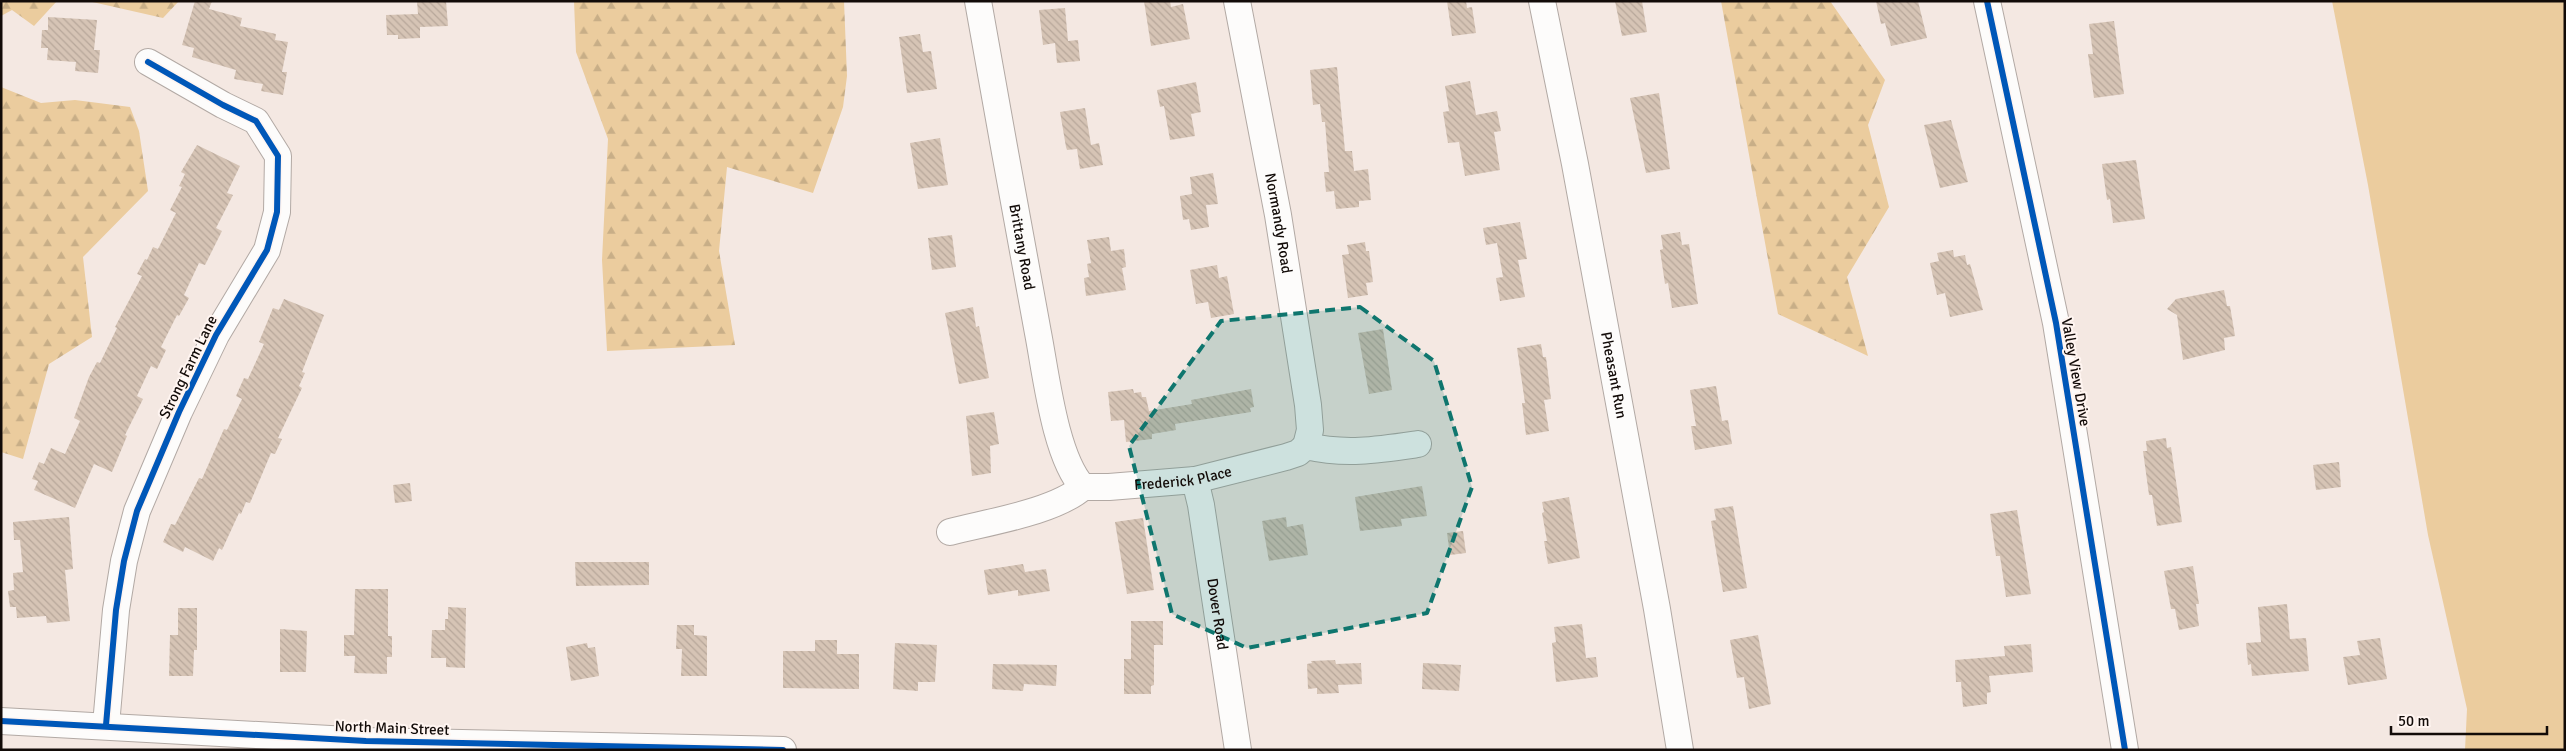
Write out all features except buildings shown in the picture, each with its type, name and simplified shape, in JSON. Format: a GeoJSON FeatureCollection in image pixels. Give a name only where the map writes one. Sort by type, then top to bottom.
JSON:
{"type":"FeatureCollection","features":[{"type":"Feature","properties":{"kind":"street","name":"Brittany Road"},"geometry":{"type":"LineString","coordinates":[[978,1],[1020,238],[1057,426],[1068,461],[1076,479],[1084,487]]}},
{"type":"Feature","properties":{"kind":"street","name":"Normandy Road"},"geometry":{"type":"LineString","coordinates":[[1237,1],[1278,215],[1306,387],[1310,430],[1306,446]]}},
{"type":"Feature","properties":{"kind":"street","name":"Pheasant Run"},"geometry":{"type":"LineString","coordinates":[[1542,1],[1575,164],[1655,599],[1680,750]]}},
{"type":"Feature","properties":{"kind":"street","name":"Valley View Drive"},"geometry":{"type":"LineString","coordinates":[[1987,1],[2056,323],[2126,750]]}},
{"type":"Feature","properties":{"kind":"street","name":"Strong Farm Lane"},"geometry":{"type":"LineString","coordinates":[[106,726],[116,610],[124,561],[137,511],[179,412],[216,335],[267,250],[277,212],[278,156],[256,121],[223,105],[148,62]]}},
{"type":"Feature","properties":{"kind":"street"},"geometry":{"type":"LineString","coordinates":[[1306,446],[1331,452],[1358,452],[1418,444]]}},
{"type":"Feature","properties":{"kind":"street","name":"Frederick Place"},"geometry":{"type":"LineString","coordinates":[[1084,487],[1109,487],[1195,480],[1286,457],[1298,453],[1306,446]]}},
{"type":"Feature","properties":{"kind":"street","name":"Dover Road"},"geometry":{"type":"LineString","coordinates":[[1195,480],[1204,522],[1238,750]]}},
{"type":"Feature","properties":{"kind":"street"},"geometry":{"type":"LineString","coordinates":[[950,532],[1054,504],[1074,495],[1084,487]]}},
{"type":"Feature","properties":{"kind":"street","name":"North Main Street"},"geometry":{"type":"LineString","coordinates":[[1,722],[366,741],[781,750]]}},
{"type":"Feature","properties":{"kind":"highlighted area"},"geometry":{"type":"Polygon","coordinates":[[[1360,307],[1434,361],[1472,487],[1427,613],[1247,648],[1172,614],[1129,446],[1221,321],[1360,307]]]}},
{"type":"Feature","properties":{"kind":"green space"},"geometry":{"type":"Polygon","coordinates":[[[1,1],[57,1],[34,26],[12,10],[1,16],[1,1]]]}},
{"type":"Feature","properties":{"kind":"green space"},"geometry":{"type":"Polygon","coordinates":[[[88,1],[179,1],[163,18],[88,1]]]}},
{"type":"Feature","properties":{"kind":"green space"},"geometry":{"type":"Polygon","coordinates":[[[574,1],[844,1],[847,76],[843,107],[813,193],[727,167],[719,251],[735,345],[607,351],[602,260],[608,139],[576,52],[574,1]]]}},
{"type":"Feature","properties":{"kind":"green space"},"geometry":{"type":"Polygon","coordinates":[[[1721,1],[1830,1],[1885,80],[1868,125],[1889,207],[1847,277],[1868,356],[1778,314],[1721,1]]]}},
{"type":"Feature","properties":{"kind":"green space"},"geometry":{"type":"Polygon","coordinates":[[[2332,1],[2565,1],[2565,750],[2465,750],[2467,709],[2428,535],[2368,185],[2332,1]]]}},
{"type":"Feature","properties":{"kind":"green space"},"geometry":{"type":"Polygon","coordinates":[[[1,87],[41,103],[75,100],[130,107],[139,131],[148,191],[83,257],[92,337],[49,364],[23,459],[1,452],[1,87]]]}},
{"type":"Feature","properties":{"kind":"cycle path"},"geometry":{"type":"LineString","coordinates":[[1987,1],[2056,323],[2125,750]]}},
{"type":"Feature","properties":{"kind":"cycle path"},"geometry":{"type":"LineString","coordinates":[[106,725],[116,610],[124,561],[137,511],[179,412],[216,335],[267,250],[277,212],[278,156],[256,121],[223,105],[148,62]]}},
{"type":"Feature","properties":{"kind":"cycle path"},"geometry":{"type":"LineString","coordinates":[[1,721],[366,741],[783,750]]}}]}
